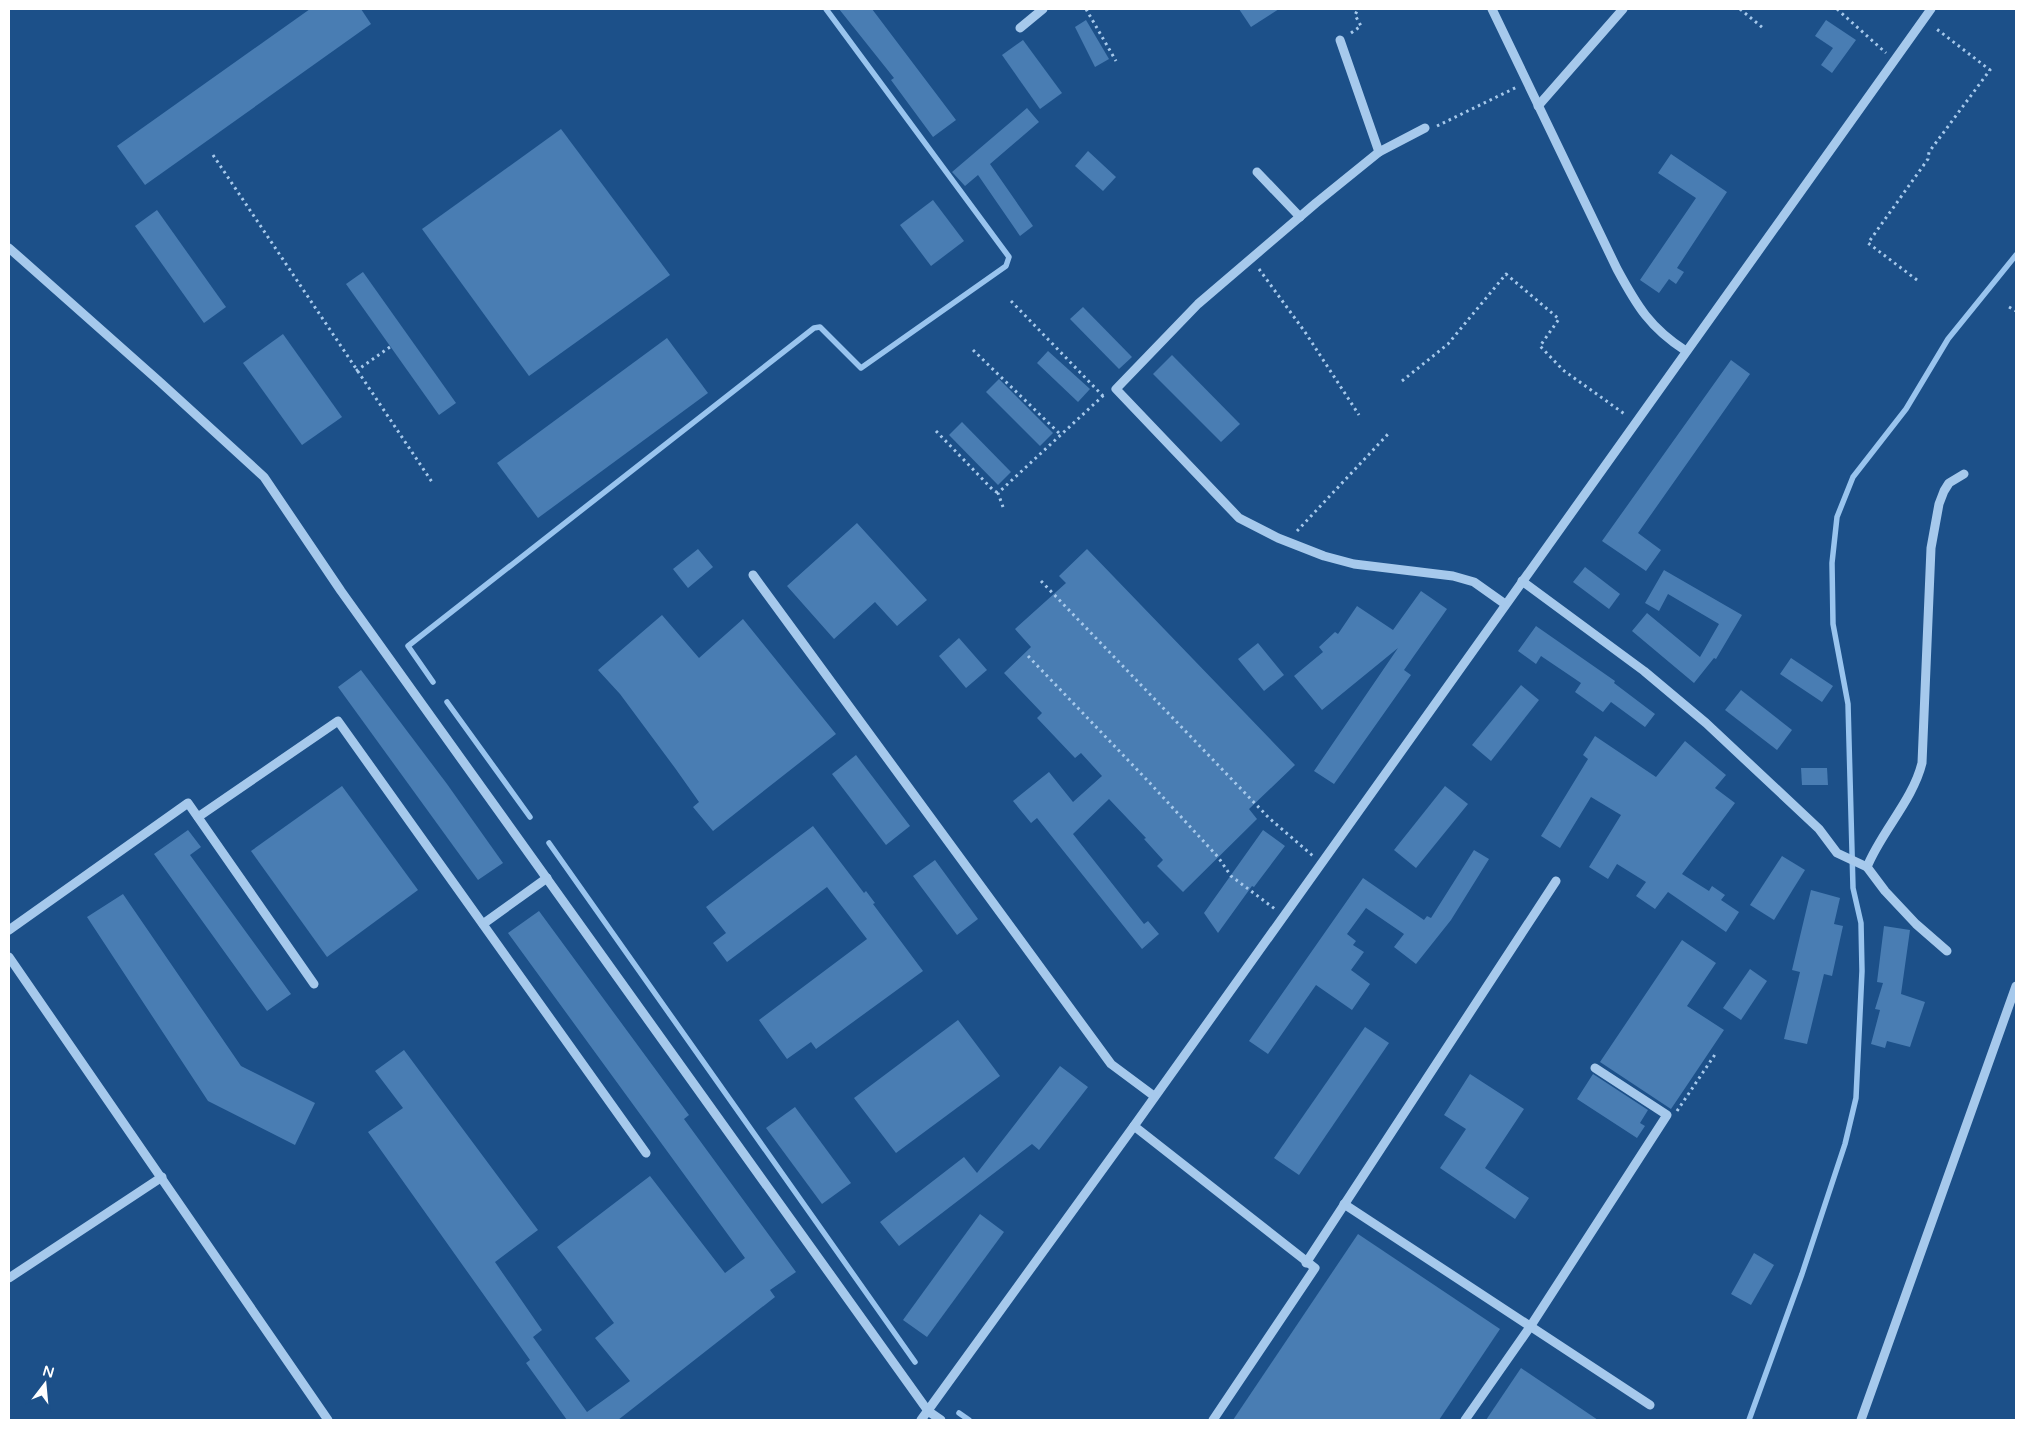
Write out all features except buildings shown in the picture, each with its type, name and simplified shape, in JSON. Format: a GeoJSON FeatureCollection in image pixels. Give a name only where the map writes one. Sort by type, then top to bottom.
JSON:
{"type":"FeatureCollection","features":[{"type":"Feature","properties":{"kind":"street"},"geometry":{"type":"LineString","coordinates":[[1020,28],[1043,9]]}},
{"type":"Feature","properties":{"kind":"street"},"geometry":{"type":"LineString","coordinates":[[1492,9],[1617,269],[1634,299],[1664,337],[1686,351]]}},
{"type":"Feature","properties":{"kind":"street"},"geometry":{"type":"LineString","coordinates":[[1538,106],[1624,9]]}},
{"type":"Feature","properties":{"kind":"street"},"geometry":{"type":"LineString","coordinates":[[921,1420],[1134,1126],[1931,9]]}},
{"type":"Feature","properties":{"kind":"street"},"geometry":{"type":"LineString","coordinates":[[1340,40],[1379,152]]}},
{"type":"Feature","properties":{"kind":"street"},"geometry":{"type":"LineString","coordinates":[[1425,128],[1379,152],[1300,217],[1198,304],[1116,388],[1239,518],[1287,542],[1324,556],[1354,564],[1453,576],[1474,582],[1505,604]]}},
{"type":"Feature","properties":{"kind":"street"},"geometry":{"type":"LineString","coordinates":[[1258,172],[1300,217]]}},
{"type":"Feature","properties":{"kind":"street"},"geometry":{"type":"LineString","coordinates":[[9,248],[264,477],[341,591],[928,1411],[941,1420]]}},
{"type":"Feature","properties":{"kind":"street"},"geometry":{"type":"LineString","coordinates":[[1867,867],[1874,850],[1890,828],[1917,779],[1922,763],[1931,548],[1939,504],[1944,490],[1949,483],[1964,474]]}},
{"type":"Feature","properties":{"kind":"street"},"geometry":{"type":"LineString","coordinates":[[753,575],[1111,1064],[1154,1096]]}},
{"type":"Feature","properties":{"kind":"street"},"geometry":{"type":"LineString","coordinates":[[1522,581],[1673,695],[1819,829],[1830,846],[1842,857],[1867,867],[1881,886],[1916,924],[1947,950]]}},
{"type":"Feature","properties":{"kind":"street"},"geometry":{"type":"LineString","coordinates":[[198,817],[338,721],[646,1153]]}},
{"type":"Feature","properties":{"kind":"street"},"geometry":{"type":"LineString","coordinates":[[9,930],[188,803],[314,984]]}},
{"type":"Feature","properties":{"kind":"street"},"geometry":{"type":"LineString","coordinates":[[483,924],[547,878]]}},
{"type":"Feature","properties":{"kind":"street"},"geometry":{"type":"LineString","coordinates":[[1306,1262],[1556,881]]}},
{"type":"Feature","properties":{"kind":"street"},"geometry":{"type":"LineString","coordinates":[[9,956],[328,1420]]}},
{"type":"Feature","properties":{"kind":"street"},"geometry":{"type":"LineString","coordinates":[[1861,1420],[2016,986]]}},
{"type":"Feature","properties":{"kind":"street"},"geometry":{"type":"LineString","coordinates":[[1465,1420],[1530,1327],[1667,1115],[1595,1068]]}},
{"type":"Feature","properties":{"kind":"street"},"geometry":{"type":"LineString","coordinates":[[1134,1126],[1315,1268],[1213,1420]]}},
{"type":"Feature","properties":{"kind":"street"},"geometry":{"type":"LineString","coordinates":[[9,1278],[162,1177]]}},
{"type":"Feature","properties":{"kind":"street"},"geometry":{"type":"LineString","coordinates":[[1344,1204],[1650,1404]]}},
{"type":"Feature","properties":{"kind":"path"},"geometry":{"type":"LineString","coordinates":[[1086,9],[1116,61]]}},
{"type":"Feature","properties":{"kind":"path"},"geometry":{"type":"LineString","coordinates":[[1340,40],[1361,26],[1354,15],[1358,9]]}},
{"type":"Feature","properties":{"kind":"path"},"geometry":{"type":"LineString","coordinates":[[1740,9],[1763,28]]}},
{"type":"Feature","properties":{"kind":"path"},"geometry":{"type":"LineString","coordinates":[[1838,9],[1894,60]]}},
{"type":"Feature","properties":{"kind":"path"},"geometry":{"type":"LineString","coordinates":[[1917,280],[1868,243],[1928,159],[1929,152],[1990,70],[1924,19]]}},
{"type":"Feature","properties":{"kind":"path"},"geometry":{"type":"LineString","coordinates":[[1425,128],[1432,129],[1526,83]]}},
{"type":"Feature","properties":{"kind":"path"},"geometry":{"type":"LineString","coordinates":[[213,155],[432,482]]}},
{"type":"Feature","properties":{"kind":"path"},"geometry":{"type":"LineString","coordinates":[[1252,259],[1305,332],[1359,415]]}},
{"type":"Feature","properties":{"kind":"path"},"geometry":{"type":"LineString","coordinates":[[1402,381],[1448,344],[1506,274],[1559,319],[1540,346],[1563,370],[1635,422]]}},
{"type":"Feature","properties":{"kind":"path"},"geometry":{"type":"LineString","coordinates":[[1011,302],[1103,396]]}},
{"type":"Feature","properties":{"kind":"path"},"geometry":{"type":"LineString","coordinates":[[2009,307],[2016,311]]}},
{"type":"Feature","properties":{"kind":"path"},"geometry":{"type":"LineString","coordinates":[[356,371],[390,347]]}},
{"type":"Feature","properties":{"kind":"path"},"geometry":{"type":"LineString","coordinates":[[973,350],[1061,435]]}},
{"type":"Feature","properties":{"kind":"path"},"geometry":{"type":"LineString","coordinates":[[998,493],[1103,396],[1116,388]]}},
{"type":"Feature","properties":{"kind":"path"},"geometry":{"type":"LineString","coordinates":[[936,431],[998,493],[1003,507]]}},
{"type":"Feature","properties":{"kind":"path"},"geometry":{"type":"LineString","coordinates":[[1287,542],[1389,433]]}},
{"type":"Feature","properties":{"kind":"path"},"geometry":{"type":"LineString","coordinates":[[1042,581],[1269,818],[1320,863]]}},
{"type":"Feature","properties":{"kind":"path"},"geometry":{"type":"LineString","coordinates":[[1028,656],[1161,795],[1218,857],[1231,876],[1283,915]]}},
{"type":"Feature","properties":{"kind":"path"},"geometry":{"type":"LineString","coordinates":[[1667,1115],[1674,1116],[1716,1053]]}},
{"type":"Feature","properties":{"kind":"waterway"},"geometry":{"type":"LineString","coordinates":[[433,682],[408,646],[814,328],[820,327],[861,368],[1006,266],[1009,257],[826,9]]}},
{"type":"Feature","properties":{"kind":"waterway"},"geometry":{"type":"LineString","coordinates":[[1749,1420],[1802,1274],[1845,1144],[1856,1098],[1862,971],[1861,923],[1853,888],[1848,704],[1833,624],[1832,563],[1837,517],[1853,477],[1906,409],[1948,339],[2016,255]]}},
{"type":"Feature","properties":{"kind":"waterway"},"geometry":{"type":"LineString","coordinates":[[447,702],[530,817]]}},
{"type":"Feature","properties":{"kind":"waterway"},"geometry":{"type":"LineString","coordinates":[[549,843],[915,1362]]}},
{"type":"Feature","properties":{"kind":"waterway"},"geometry":{"type":"LineString","coordinates":[[959,1413],[969,1420]]}}]}
